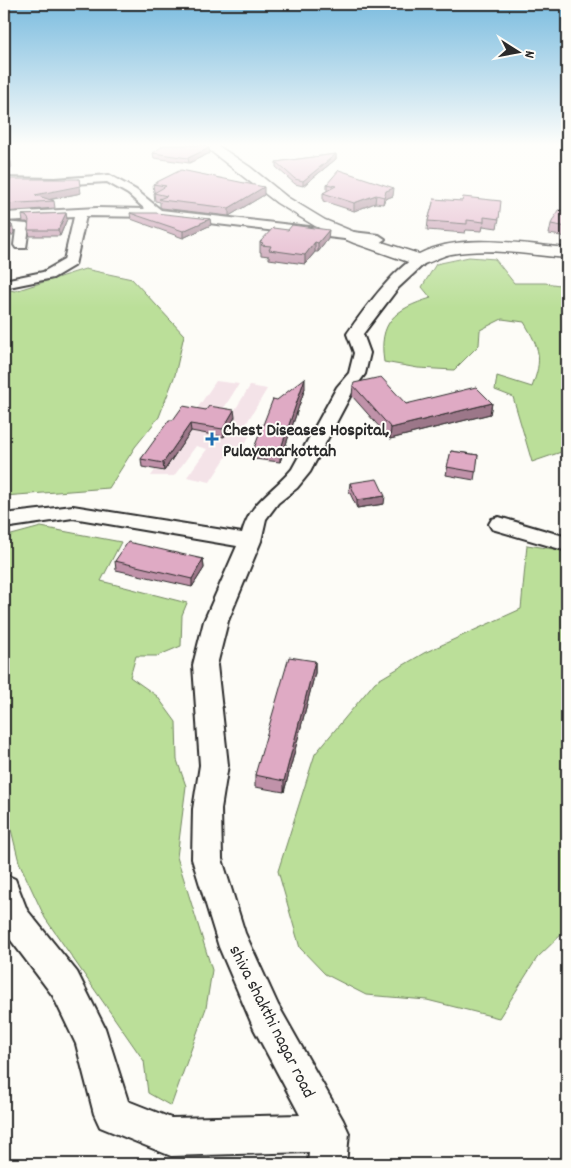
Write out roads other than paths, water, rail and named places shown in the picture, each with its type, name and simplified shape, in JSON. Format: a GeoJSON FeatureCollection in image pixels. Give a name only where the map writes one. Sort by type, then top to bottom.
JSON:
{"type":"FeatureCollection","features":[{"type":"Feature","properties":{"kind":"street"},"geometry":{"type":"LineString","coordinates":[[141,200],[157,213]]}},
{"type":"Feature","properties":{"kind":"street"},"geometry":{"type":"LineString","coordinates":[[281,200],[320,222],[351,236],[424,257],[440,250],[470,247],[567,252]]}},
{"type":"Feature","properties":{"kind":"street"},"geometry":{"type":"LineString","coordinates":[[301,200],[324,216],[424,257]]}},
{"type":"Feature","properties":{"kind":"street"},"geometry":{"type":"LineString","coordinates":[[4,217],[97,212],[157,213],[378,239]]}},
{"type":"Feature","properties":{"kind":"street"},"geometry":{"type":"LineString","coordinates":[[4,284],[42,276],[66,266],[70,262],[81,214]]}},
{"type":"Feature","properties":{"kind":"street"},"geometry":{"type":"LineString","coordinates":[[4,226],[23,227],[21,245]]}},
{"type":"Feature","properties":{"kind":"street","name":"shiva shakthi nagar road"},"geometry":{"type":"LineString","coordinates":[[328,1149],[230,936],[207,859],[207,809],[214,765],[204,665],[216,621],[250,541],[256,518],[270,499],[290,484],[300,472],[320,438],[346,386],[358,374],[362,352],[356,334],[398,280],[424,257]]}},
{"type":"Feature","properties":{"kind":"street"},"geometry":{"type":"LineString","coordinates":[[4,274],[10,275],[66,266]]}},
{"type":"Feature","properties":{"kind":"street"},"geometry":{"type":"LineString","coordinates":[[4,521],[73,512],[250,541]]}},
{"type":"Feature","properties":{"kind":"street"},"geometry":{"type":"LineString","coordinates":[[498,524],[567,544]]}},
{"type":"Feature","properties":{"kind":"street"},"geometry":{"type":"LineString","coordinates":[[4,889],[14,919],[65,984],[93,1040],[113,1114],[171,1137],[328,1149]]}},
{"type":"Feature","properties":{"kind":"place","name":"Chest Diseases Hospital, Pulayanarkottah"},"geometry":{"type":"Point","coordinates":[212,439]}}]}
